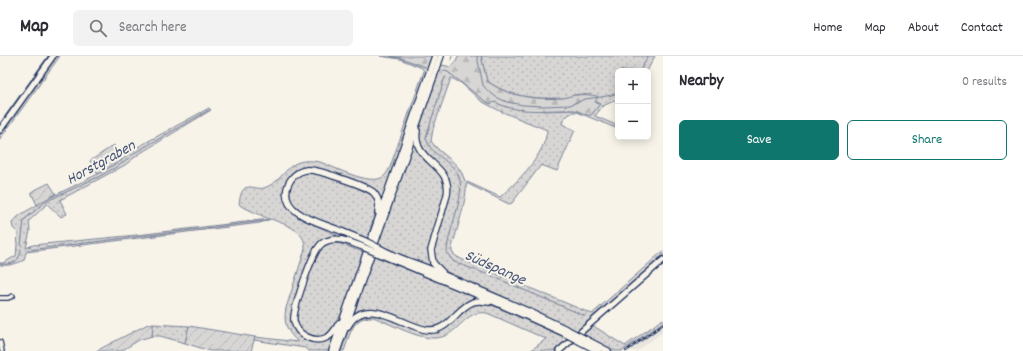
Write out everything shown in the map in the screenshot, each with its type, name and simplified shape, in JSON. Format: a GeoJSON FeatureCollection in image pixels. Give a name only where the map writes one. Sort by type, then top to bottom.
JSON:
{"type":"FeatureCollection","features":[{"type":"Feature","properties":{"kind":"highway"},"geometry":{"type":"LineString","coordinates":[[332,351],[435,56]]}},
{"type":"Feature","properties":{"kind":"highway"},"geometry":{"type":"LineString","coordinates":[[337,351],[441,56]]}},
{"type":"Feature","properties":{"kind":"highway"},"geometry":{"type":"LineString","coordinates":[[419,119],[416,138],[418,147],[424,156],[442,172],[448,186],[447,195],[432,243],[431,254],[435,266],[447,276]]}},
{"type":"Feature","properties":{"kind":"highway"},"geometry":{"type":"LineString","coordinates":[[376,224],[379,209],[378,202],[376,196],[370,191],[310,169],[302,171],[291,179],[287,194],[291,206],[298,213],[318,223],[365,241],[378,251],[608,351]]}},
{"type":"Feature","properties":{"kind":"highway"},"geometry":{"type":"LineString","coordinates":[[344,316],[330,336],[319,340],[309,339],[301,334],[295,325],[294,318],[298,300],[318,248],[322,243],[329,240],[346,240],[447,276],[518,306],[566,332]]}},
{"type":"Feature","properties":{"kind":"highway"},"geometry":{"type":"LineString","coordinates":[[342,337],[354,318],[366,311],[377,312],[419,327],[434,330],[445,325],[472,302],[495,302]]}},
{"type":"Feature","properties":{"kind":"highway"},"geometry":{"type":"LineString","coordinates":[[583,340],[598,351]]}},
{"type":"Feature","properties":{"kind":"main road"},"geometry":{"type":"LineString","coordinates":[[0,130],[53,56]]}},
{"type":"Feature","properties":{"kind":"main road"},"geometry":{"type":"LineString","coordinates":[[558,351],[663,260]]}},
{"type":"Feature","properties":{"kind":"street"},"geometry":{"type":"LineString","coordinates":[[0,298],[8,298],[13,296]]}},
{"type":"Feature","properties":{"kind":"street"},"geometry":{"type":"LineString","coordinates":[[0,342],[2,351]]}},
{"type":"Feature","properties":{"kind":"shaded area"},"geometry":{"type":"Polygon","coordinates":[[[663,322],[663,332],[637,351],[622,351],[663,322]]]}},
{"type":"Feature","properties":{"kind":"green space"},"geometry":{"type":"Polygon","coordinates":[[[48,56],[60,56],[0,139],[0,123],[48,56]]]}},
{"type":"Feature","properties":{"kind":"green space"},"geometry":{"type":"Polygon","coordinates":[[[380,56],[401,58],[428,68],[381,204],[378,196],[317,168],[308,168],[297,172],[287,181],[291,206],[295,214],[299,218],[337,235],[319,244],[292,317],[307,339],[335,334],[328,351],[309,351],[305,348],[254,340],[255,337],[298,342],[291,335],[287,327],[285,313],[305,249],[304,243],[302,237],[294,229],[271,219],[260,223],[26,252],[24,260],[18,263],[0,265],[0,263],[3,263],[16,256],[18,233],[13,228],[12,223],[15,219],[43,201],[98,174],[122,160],[134,149],[209,108],[211,110],[139,154],[125,165],[60,200],[67,214],[61,217],[47,204],[29,221],[30,231],[26,248],[33,245],[137,235],[269,219],[239,204],[242,192],[248,187],[264,188],[272,184],[293,165],[300,162],[320,162],[361,178],[377,179],[383,177],[390,167],[424,71],[422,68],[400,59],[380,56]]]}},
{"type":"Feature","properties":{"kind":"green space"},"geometry":{"type":"Polygon","coordinates":[[[390,56],[432,56],[428,68],[401,58],[390,56]]]}},
{"type":"Feature","properties":{"kind":"green space"},"geometry":{"type":"Polygon","coordinates":[[[458,56],[481,56],[487,81],[504,91],[533,98],[563,98],[576,95],[590,95],[597,96],[598,97],[595,102],[600,104],[591,115],[589,115],[575,110],[524,110],[514,109],[495,102],[490,104],[448,72],[439,72],[441,66],[443,65],[450,67],[455,63],[458,56]]]}},
{"type":"Feature","properties":{"kind":"green space"},"geometry":{"type":"Polygon","coordinates":[[[481,56],[655,56],[649,68],[615,68],[615,100],[603,106],[595,116],[615,125],[615,128],[577,112],[573,112],[564,118],[562,124],[575,130],[557,171],[541,165],[512,203],[509,204],[466,183],[464,205],[452,247],[452,252],[461,259],[592,314],[663,251],[663,264],[592,325],[625,346],[663,319],[663,322],[622,351],[615,351],[534,310],[453,275],[436,263],[433,250],[449,182],[445,173],[420,147],[418,132],[439,72],[448,72],[495,102],[506,107],[545,111],[575,110],[591,115],[600,104],[580,94],[562,98],[542,98],[513,94],[487,81],[481,56]],[[451,78],[433,129],[431,141],[440,151],[455,163],[465,181],[500,197],[523,175],[536,158],[545,139],[547,130],[500,111],[481,101],[461,83],[451,78]]]}},
{"type":"Feature","properties":{"kind":"green space"},"geometry":{"type":"Polygon","coordinates":[[[415,139],[444,179],[446,191],[430,248],[437,270],[378,244],[415,139]]]}},
{"type":"Feature","properties":{"kind":"green space"},"geometry":{"type":"Polygon","coordinates":[[[114,145],[122,160],[98,174],[90,161],[114,145]]]}},
{"type":"Feature","properties":{"kind":"green space"},"geometry":{"type":"Polygon","coordinates":[[[304,172],[316,172],[372,194],[377,208],[367,239],[310,216],[295,208],[289,197],[290,185],[294,178],[304,172]]]}},
{"type":"Feature","properties":{"kind":"green space"},"geometry":{"type":"Polygon","coordinates":[[[49,183],[56,194],[37,205],[31,192],[49,183]]]}},
{"type":"Feature","properties":{"kind":"green space"},"geometry":{"type":"Polygon","coordinates":[[[326,244],[341,244],[363,252],[342,313],[331,330],[325,335],[317,337],[308,335],[301,330],[298,326],[297,316],[305,287],[318,252],[326,244]]]}},
{"type":"Feature","properties":{"kind":"green space"},"geometry":{"type":"Polygon","coordinates":[[[374,256],[481,299],[438,327],[422,326],[370,309],[352,318],[374,256]]]}},
{"type":"Feature","properties":{"kind":"green space"},"geometry":{"type":"Polygon","coordinates":[[[481,302],[494,306],[569,339],[555,351],[530,351],[546,339],[487,313],[472,315],[449,334],[434,338],[420,336],[373,317],[360,320],[356,323],[350,333],[344,351],[341,351],[349,329],[356,318],[372,313],[410,326],[443,329],[452,323],[471,305],[481,302]]]}},
{"type":"Feature","properties":{"kind":"green space"},"geometry":{"type":"Polygon","coordinates":[[[148,324],[153,324],[152,336],[139,340],[121,351],[96,351],[148,324]]]}},
{"type":"Feature","properties":{"kind":"green space"},"geometry":{"type":"Polygon","coordinates":[[[153,324],[189,326],[185,343],[160,336],[152,336],[153,324]]]}},
{"type":"Feature","properties":{"kind":"green space"},"geometry":{"type":"Polygon","coordinates":[[[189,326],[255,337],[251,351],[210,351],[185,343],[189,326]]]}},
{"type":"Feature","properties":{"kind":"waterway","name":"Südspange"},"geometry":{"type":"LineString","coordinates":[[451,60],[452,56]]}},
{"type":"Feature","properties":{"kind":"waterway"},"geometry":{"type":"LineString","coordinates":[[477,56],[483,85],[486,89]]}},
{"type":"Feature","properties":{"kind":"waterway"},"geometry":{"type":"LineString","coordinates":[[642,68],[648,56]]}},
{"type":"Feature","properties":{"kind":"waterway","name":"Südspange"},"geometry":{"type":"LineString","coordinates":[[445,77],[426,137],[431,149],[451,166],[459,177],[460,194],[447,253],[453,261],[459,264],[489,275],[585,316]]}},
{"type":"Feature","properties":{"kind":"waterway"},"geometry":{"type":"LineString","coordinates":[[487,90],[496,97],[507,102],[523,105],[543,106],[570,105],[585,99],[615,94]]}},
{"type":"Feature","properties":{"kind":"waterway","name":"Horstgraben"},"geometry":{"type":"LineString","coordinates":[[21,245],[24,220],[45,202],[102,175],[123,163],[136,152],[209,110]]}},
{"type":"Feature","properties":{"kind":"waterway"},"geometry":{"type":"LineString","coordinates":[[28,250],[264,221]]}},
{"type":"Feature","properties":{"kind":"waterway","name":"Horstgraben"},"geometry":{"type":"LineString","coordinates":[[0,264],[15,262],[19,257],[21,249]]}},
{"type":"Feature","properties":{"kind":"railway"},"geometry":{"type":"LineString","coordinates":[[626,351],[663,324]]}}]}
